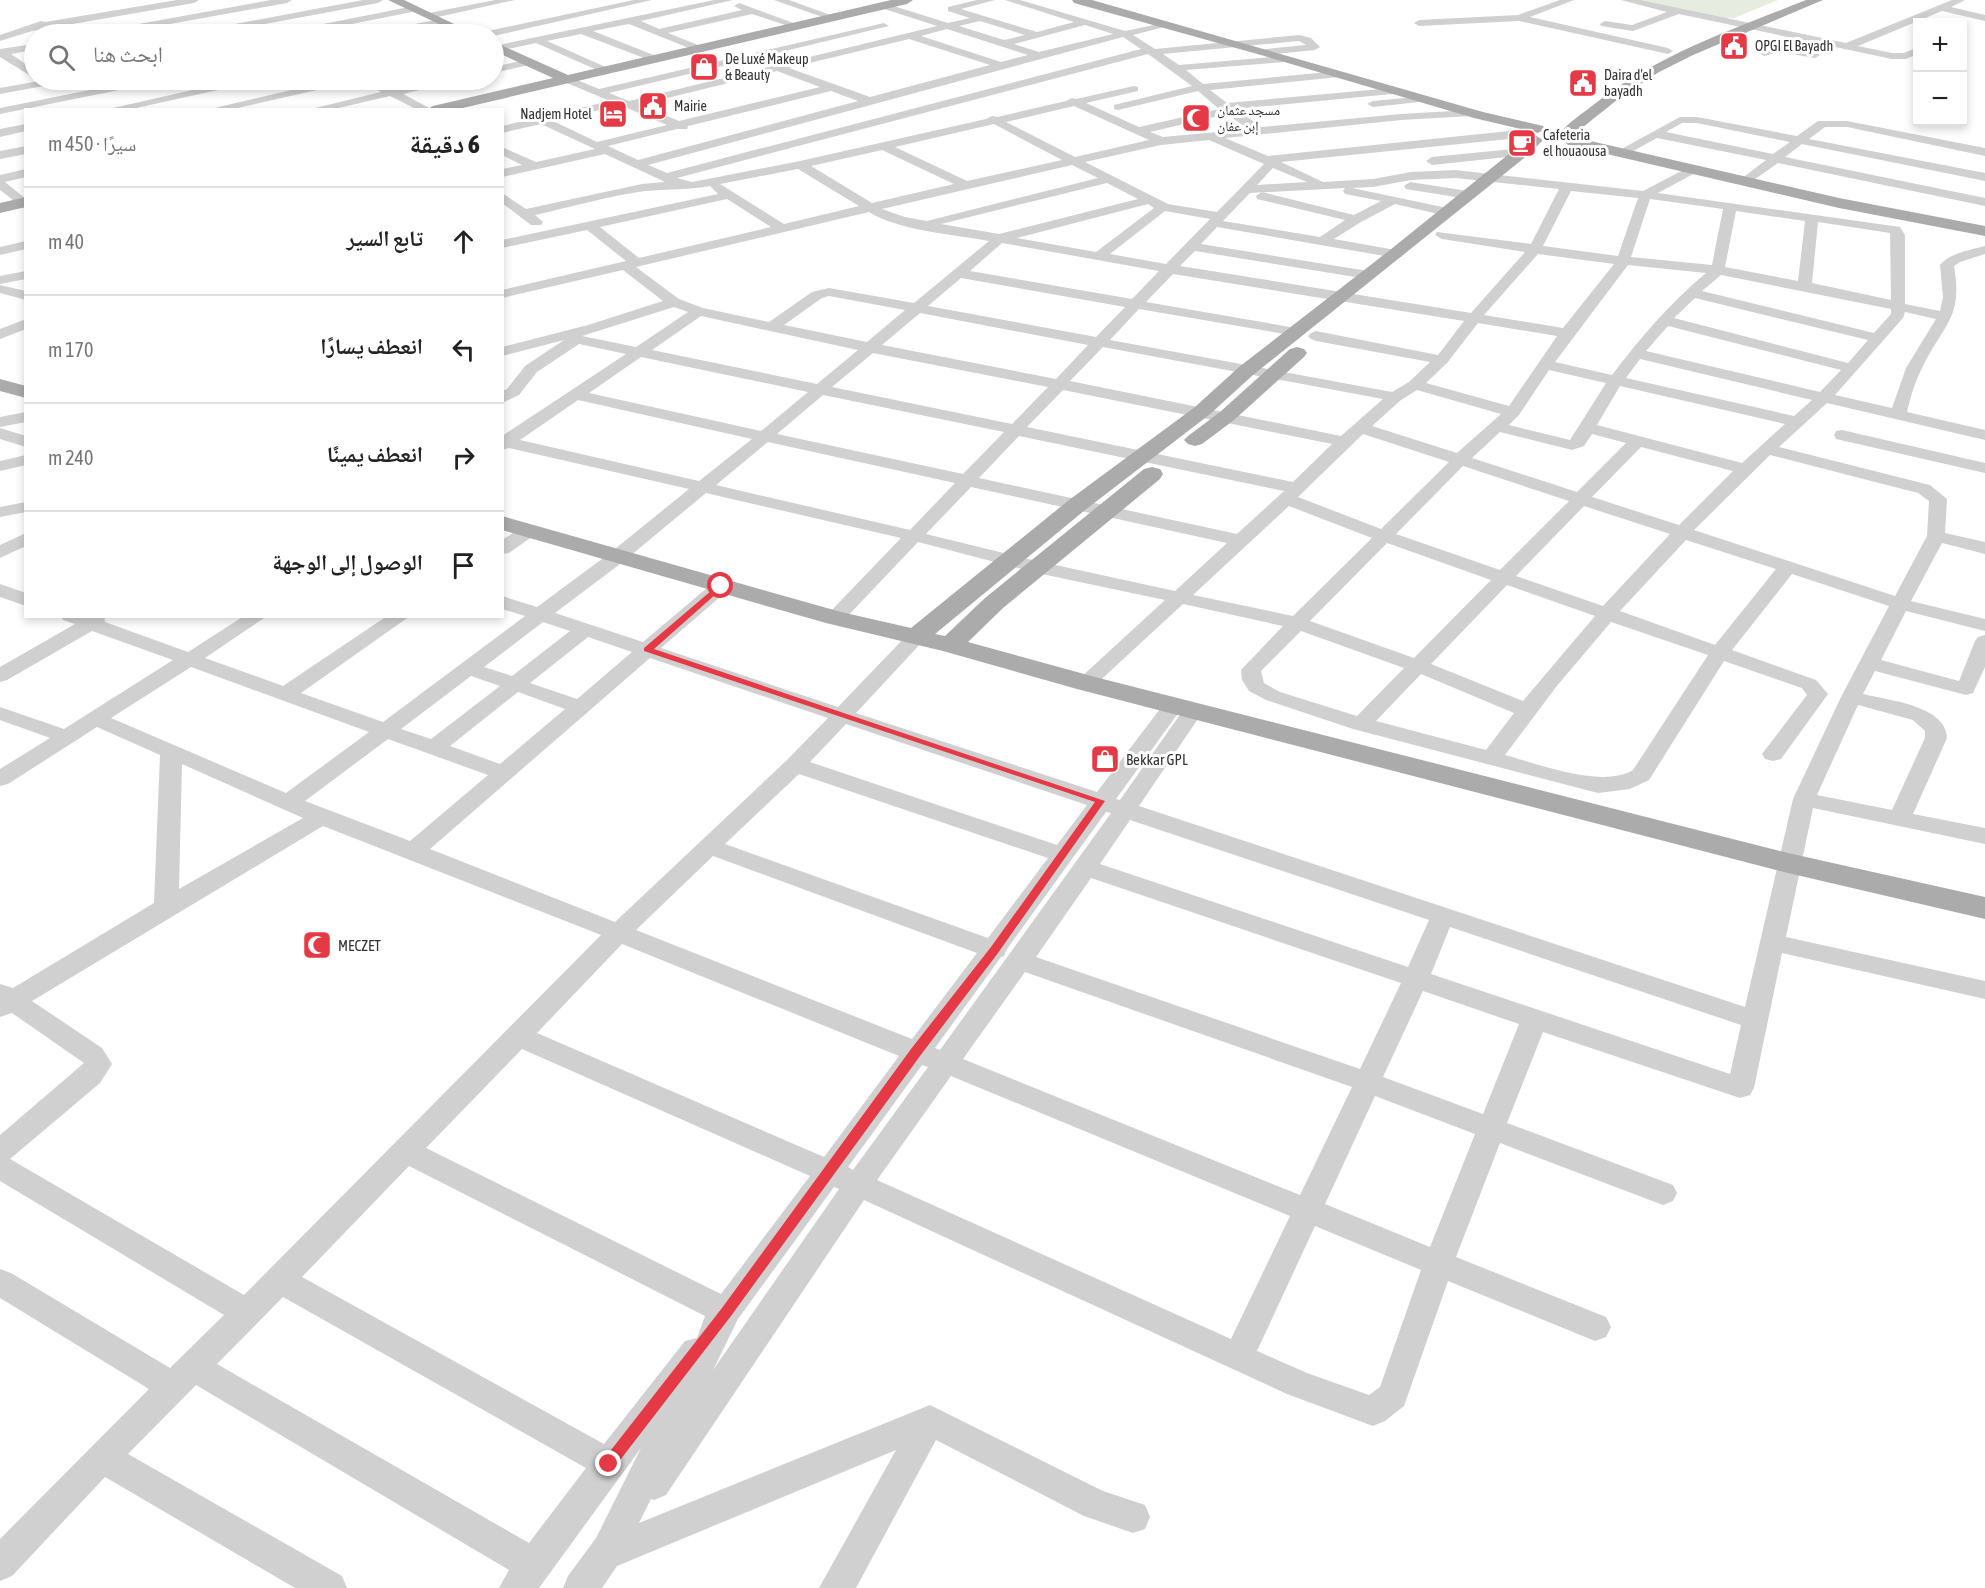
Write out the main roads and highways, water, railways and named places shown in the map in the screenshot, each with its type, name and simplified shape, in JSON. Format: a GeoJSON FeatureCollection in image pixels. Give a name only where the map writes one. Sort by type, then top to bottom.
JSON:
{"type":"FeatureCollection","features":[{"type":"Feature","properties":{"kind":"main road"},"geometry":{"type":"LineString","coordinates":[[442,108],[694,47],[907,0]]}},
{"type":"Feature","properties":{"kind":"main road"},"geometry":{"type":"LineString","coordinates":[[1078,0],[1235,43],[1475,114],[1538,144],[1622,152],[1745,182],[1985,231]]}},
{"type":"Feature","properties":{"kind":"main road"},"geometry":{"type":"LineString","coordinates":[[916,638],[1077,505],[1202,411],[1246,371],[1362,299],[1442,235],[1538,144],[1608,86],[1668,51],[1789,0]]}},
{"type":"Feature","properties":{"kind":"main road"},"geometry":{"type":"LineString","coordinates":[[950,645],[962,632],[1104,511],[1227,416],[1273,374],[1339,297],[1488,179],[1653,69],[1817,0]]}},
{"type":"Feature","properties":{"kind":"main road"},"geometry":{"type":"LineString","coordinates":[[397,2],[418,5],[435,19],[446,24]]}},
{"type":"Feature","properties":{"kind":"main road"},"geometry":{"type":"LineString","coordinates":[[1765,10],[1783,14]]}},
{"type":"Feature","properties":{"kind":"main road"},"geometry":{"type":"LineString","coordinates":[[504,52],[566,79]]}},
{"type":"Feature","properties":{"kind":"main road"},"geometry":{"type":"LineString","coordinates":[[0,208],[24,204]]}},
{"type":"Feature","properties":{"kind":"main road"},"geometry":{"type":"LineString","coordinates":[[0,385],[24,391]]}},
{"type":"Feature","properties":{"kind":"main road"},"geometry":{"type":"LineString","coordinates":[[504,524],[835,618],[950,645],[1086,683],[1788,863],[1985,908]]}},
{"type":"Feature","properties":{"kind":"place","name":"OPGI El Bayadh"},"geometry":{"type":"Point","coordinates":[1734,46]}},
{"type":"Feature","properties":{"kind":"place","name":"De Luxé Makeup & Beauty"},"geometry":{"type":"Point","coordinates":[704,67]}},
{"type":"Feature","properties":{"kind":"place","name":"Daira d'el bayadh"},"geometry":{"type":"Point","coordinates":[1583,83]}},
{"type":"Feature","properties":{"kind":"place","name":"Mairie"},"geometry":{"type":"Point","coordinates":[653,106]}},
{"type":"Feature","properties":{"kind":"place","name":"Nadjem Hotel"},"geometry":{"type":"Point","coordinates":[613,114]}},
{"type":"Feature","properties":{"kind":"place","name":"مسجد عثمان إبن عفان"},"geometry":{"type":"Point","coordinates":[1196,118]}},
{"type":"Feature","properties":{"kind":"place","name":"Cafeteria el houaousa"},"geometry":{"type":"Point","coordinates":[1522,143]}},
{"type":"Feature","properties":{"kind":"place","name":"Bekkar GPL"},"geometry":{"type":"Point","coordinates":[1105,759]}},
{"type":"Feature","properties":{"kind":"place","name":"MECZET"},"geometry":{"type":"Point","coordinates":[317,945]}}]}
